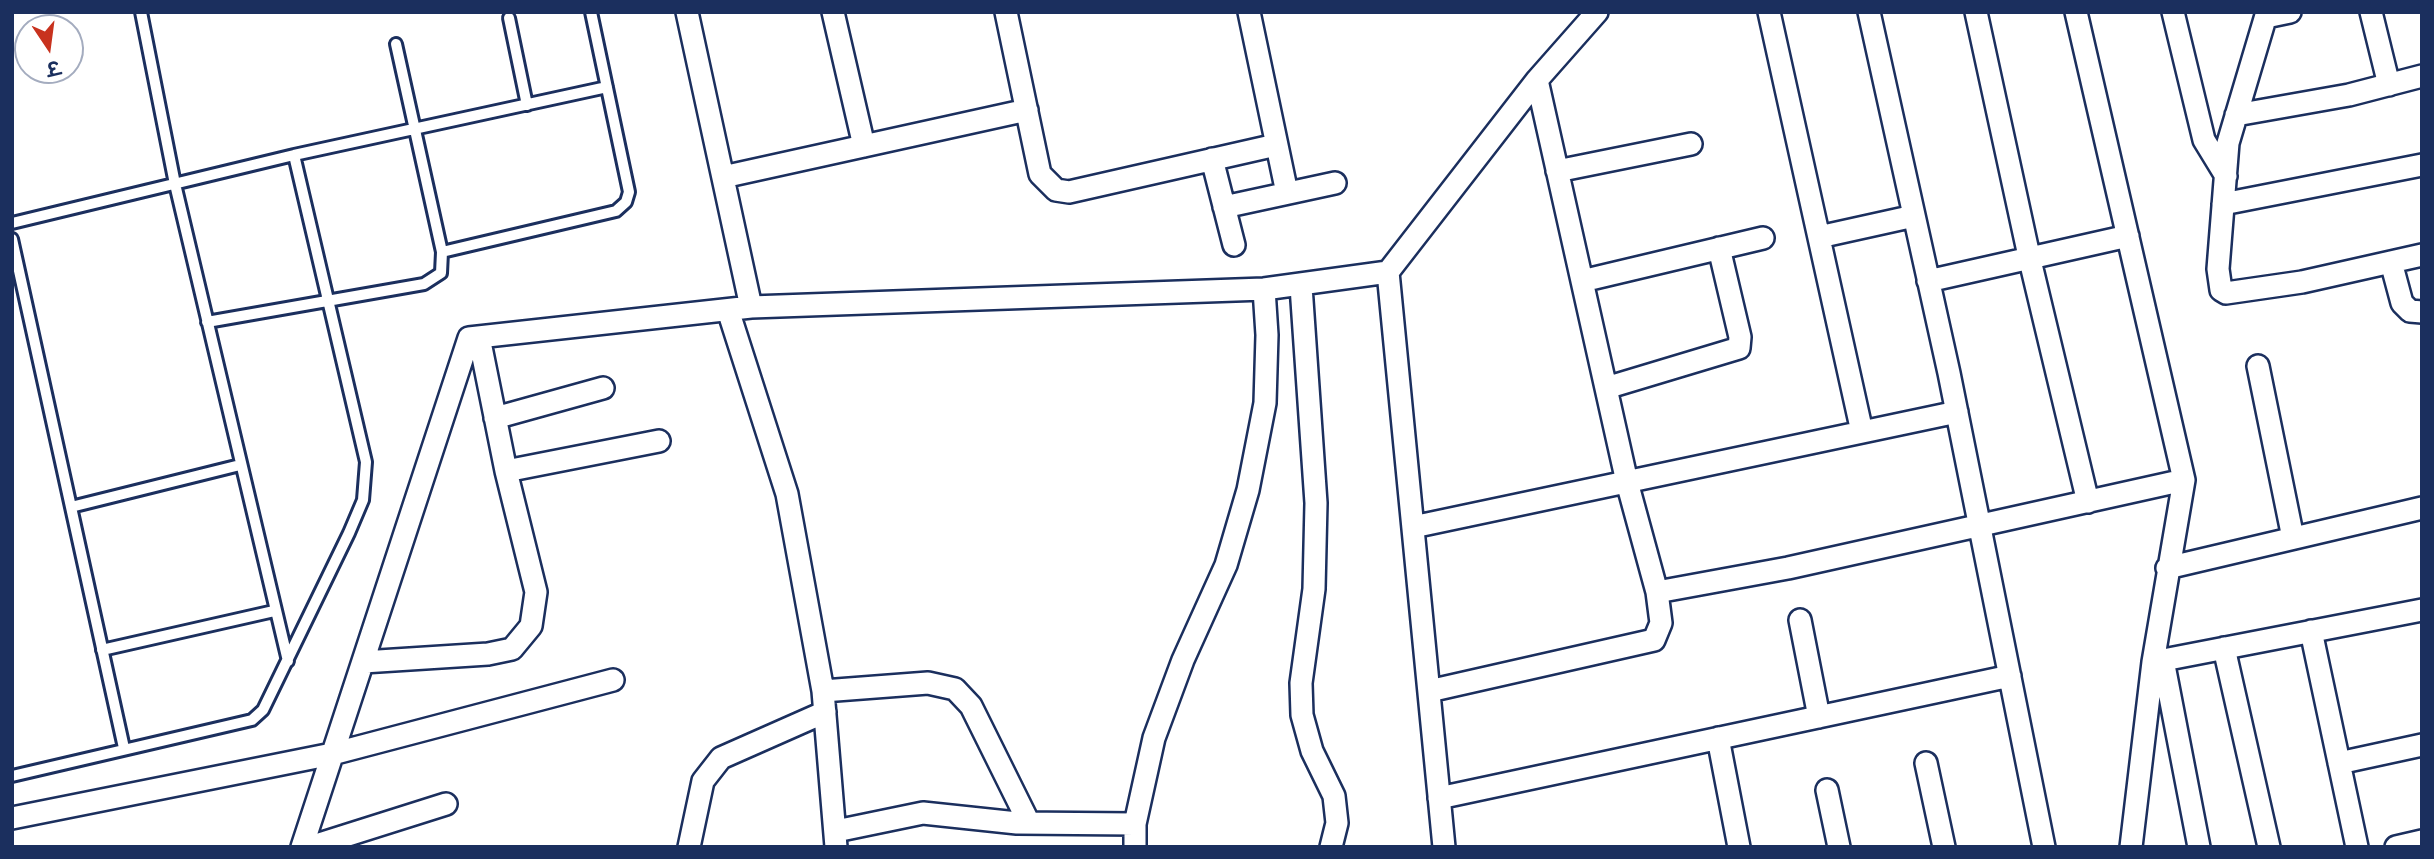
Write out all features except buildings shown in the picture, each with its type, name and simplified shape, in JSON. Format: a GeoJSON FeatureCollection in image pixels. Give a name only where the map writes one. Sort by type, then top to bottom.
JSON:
{"type":"FeatureCollection","features":[{"type":"Feature","properties":{"kind":"street"},"geometry":{"type":"LineString","coordinates":[[687,12],[751,307]]}},
{"type":"Feature","properties":{"kind":"street"},"geometry":{"type":"LineString","coordinates":[[833,12],[864,146]]}},
{"type":"Feature","properties":{"kind":"street"},"geometry":{"type":"LineString","coordinates":[[1248,12],[1287,193]]}},
{"type":"Feature","properties":{"kind":"street"},"geometry":{"type":"LineString","coordinates":[[302,847],[469,338],[751,307],[1264,289],[1388,272],[1537,80],[1597,12]]}},
{"type":"Feature","properties":{"kind":"street"},"geometry":{"type":"LineString","coordinates":[[1769,12],[1862,432]]}},
{"type":"Feature","properties":{"kind":"street"},"geometry":{"type":"LineString","coordinates":[[1869,12],[1956,412],[2044,847]]}},
{"type":"Feature","properties":{"kind":"street"},"geometry":{"type":"LineString","coordinates":[[1976,12],[2029,256],[2088,502]]}},
{"type":"Feature","properties":{"kind":"street"},"geometry":{"type":"LineString","coordinates":[[2076,12],[2183,480],[2167,568],[2158,661],[2131,847]]}},
{"type":"Feature","properties":{"kind":"street"},"geometry":{"type":"LineString","coordinates":[[2173,12],[2204,140],[2225,176]]}},
{"type":"Feature","properties":{"kind":"street"},"geometry":{"type":"LineString","coordinates":[[2290,12],[2266,15],[2228,143],[2218,283],[2226,293],[2302,282],[2422,255]]}},
{"type":"Feature","properties":{"kind":"street"},"geometry":{"type":"LineString","coordinates":[[2371,12],[2389,85]]}},
{"type":"Feature","properties":{"kind":"street"},"geometry":{"type":"LineString","coordinates":[[1011,13],[1040,174],[1055,190],[1069,192],[1276,145]]}},
{"type":"Feature","properties":{"kind":"street"},"geometry":{"type":"LineString","coordinates":[[2236,115],[2422,76]]}},
{"type":"Feature","properties":{"kind":"street"},"geometry":{"type":"LineString","coordinates":[[1429,691],[1654,640],[1661,623],[1657,592],[1627,482],[1537,80]]}},
{"type":"Feature","properties":{"kind":"street"},"geometry":{"type":"LineString","coordinates":[[723,177],[1027,110]]}},
{"type":"Feature","properties":{"kind":"street"},"geometry":{"type":"LineString","coordinates":[[1557,171],[1690,145]]}},
{"type":"Feature","properties":{"kind":"street"},"geometry":{"type":"LineString","coordinates":[[1212,159],[1234,245]]}},
{"type":"Feature","properties":{"kind":"street"},"geometry":{"type":"LineString","coordinates":[[2223,204],[2422,165]]}},
{"type":"Feature","properties":{"kind":"street"},"geometry":{"type":"LineString","coordinates":[[1224,206],[1335,183]]}},
{"type":"Feature","properties":{"kind":"street"},"geometry":{"type":"LineString","coordinates":[[1819,237],[1914,216]]}},
{"type":"Feature","properties":{"kind":"street"},"geometry":{"type":"LineString","coordinates":[[1928,281],[2029,256],[2127,236]]}},
{"type":"Feature","properties":{"kind":"street"},"geometry":{"type":"LineString","coordinates":[[1582,281],[1763,238]]}},
{"type":"Feature","properties":{"kind":"street"},"geometry":{"type":"LineString","coordinates":[[1606,388],[1739,348],[1740,337],[1720,248]]}},
{"type":"Feature","properties":{"kind":"street"},"geometry":{"type":"LineString","coordinates":[[2391,262],[2402,303],[2410,311],[2422,312]]}},
{"type":"Feature","properties":{"kind":"street"},"geometry":{"type":"LineString","coordinates":[[1388,272],[1444,847]]}},
{"type":"Feature","properties":{"kind":"street"},"geometry":{"type":"LineString","coordinates":[[1301,286],[1316,503],[1314,589],[1301,683],[1302,715],[1312,751],[1334,796],[1337,823],[1331,847]]}},
{"type":"Feature","properties":{"kind":"street"},"geometry":{"type":"LineString","coordinates":[[1135,847],[1135,824],[1154,738],[1183,660],[1226,565],[1248,490],[1265,403],[1267,335],[1264,289]]}},
{"type":"Feature","properties":{"kind":"street"},"geometry":{"type":"LineString","coordinates":[[728,310],[787,494],[824,702],[836,839],[923,813],[1029,823],[1135,824]]}},
{"type":"Feature","properties":{"kind":"street"},"geometry":{"type":"LineString","coordinates":[[363,662],[488,654],[512,649],[531,626],[536,592],[506,471],[479,337]]}},
{"type":"Feature","properties":{"kind":"street"},"geometry":{"type":"LineString","coordinates":[[2258,366],[2293,538]]}},
{"type":"Feature","properties":{"kind":"street"},"geometry":{"type":"LineString","coordinates":[[495,418],[603,388]]}},
{"type":"Feature","properties":{"kind":"street"},"geometry":{"type":"LineString","coordinates":[[1413,527],[1956,412]]}},
{"type":"Feature","properties":{"kind":"street"},"geometry":{"type":"LineString","coordinates":[[506,471],[659,440]]}},
{"type":"Feature","properties":{"kind":"street"},"geometry":{"type":"LineString","coordinates":[[1657,592],[1788,568],[2183,480]]}},
{"type":"Feature","properties":{"kind":"street"},"geometry":{"type":"LineString","coordinates":[[2167,568],[2422,508]]}},
{"type":"Feature","properties":{"kind":"street"},"geometry":{"type":"LineString","coordinates":[[2158,661],[2422,610]]}},
{"type":"Feature","properties":{"kind":"street"},"geometry":{"type":"LineString","coordinates":[[1800,620],[1819,717]]}},
{"type":"Feature","properties":{"kind":"street"},"geometry":{"type":"LineString","coordinates":[[2311,631],[2357,847]]}},
{"type":"Feature","properties":{"kind":"street"},"geometry":{"type":"LineString","coordinates":[[2224,648],[2269,847]]}},
{"type":"Feature","properties":{"kind":"street"},"geometry":{"type":"LineString","coordinates":[[2158,661],[2199,847]]}},
{"type":"Feature","properties":{"kind":"street"},"geometry":{"type":"LineString","coordinates":[[1439,798],[2010,676]]}},
{"type":"Feature","properties":{"kind":"street"},"geometry":{"type":"LineString","coordinates":[[12,818],[332,754],[613,680]]}},
{"type":"Feature","properties":{"kind":"street"},"geometry":{"type":"LineString","coordinates":[[689,847],[702,781],[721,758],[824,702],[928,683],[955,689],[971,706],[1029,823]]}},
{"type":"Feature","properties":{"kind":"street"},"geometry":{"type":"LineString","coordinates":[[1718,738],[1740,847]]}},
{"type":"Feature","properties":{"kind":"street"},"geometry":{"type":"LineString","coordinates":[[2339,763],[2422,745]]}},
{"type":"Feature","properties":{"kind":"street"},"geometry":{"type":"LineString","coordinates":[[1926,763],[1944,847]]}},
{"type":"Feature","properties":{"kind":"street"},"geometry":{"type":"LineString","coordinates":[[1826,790],[1839,847]]}},
{"type":"Feature","properties":{"kind":"street"},"geometry":{"type":"LineString","coordinates":[[310,847],[446,804]]}},
{"type":"Feature","properties":{"kind":"street"},"geometry":{"type":"LineString","coordinates":[[2396,847],[2422,841]]}},
{"type":"Feature","properties":{"kind":"lane"},"geometry":{"type":"LineString","coordinates":[[141,12],[175,184],[288,661]]}},
{"type":"Feature","properties":{"kind":"lane"},"geometry":{"type":"LineString","coordinates":[[442,252],[616,211],[626,202],[629,192],[591,12]]}},
{"type":"Feature","properties":{"kind":"lane"},"geometry":{"type":"LineString","coordinates":[[509,18],[527,105]]}},
{"type":"Feature","properties":{"kind":"lane"},"geometry":{"type":"LineString","coordinates":[[207,322],[327,302],[435,279],[441,273],[442,252],[396,44]]}},
{"type":"Feature","properties":{"kind":"lane"},"geometry":{"type":"LineString","coordinates":[[12,223],[294,155],[607,87]]}},
{"type":"Feature","properties":{"kind":"lane"},"geometry":{"type":"LineString","coordinates":[[12,776],[124,748],[240,725],[252,720],[263,710],[359,511],[367,480],[366,462],[294,155]]}},
{"type":"Feature","properties":{"kind":"lane"},"geometry":{"type":"LineString","coordinates":[[12,239],[124,748]]}},
{"type":"Feature","properties":{"kind":"lane"},"geometry":{"type":"LineString","coordinates":[[71,507],[240,465]]}},
{"type":"Feature","properties":{"kind":"lane"},"geometry":{"type":"LineString","coordinates":[[102,650],[274,611]]}}]}
